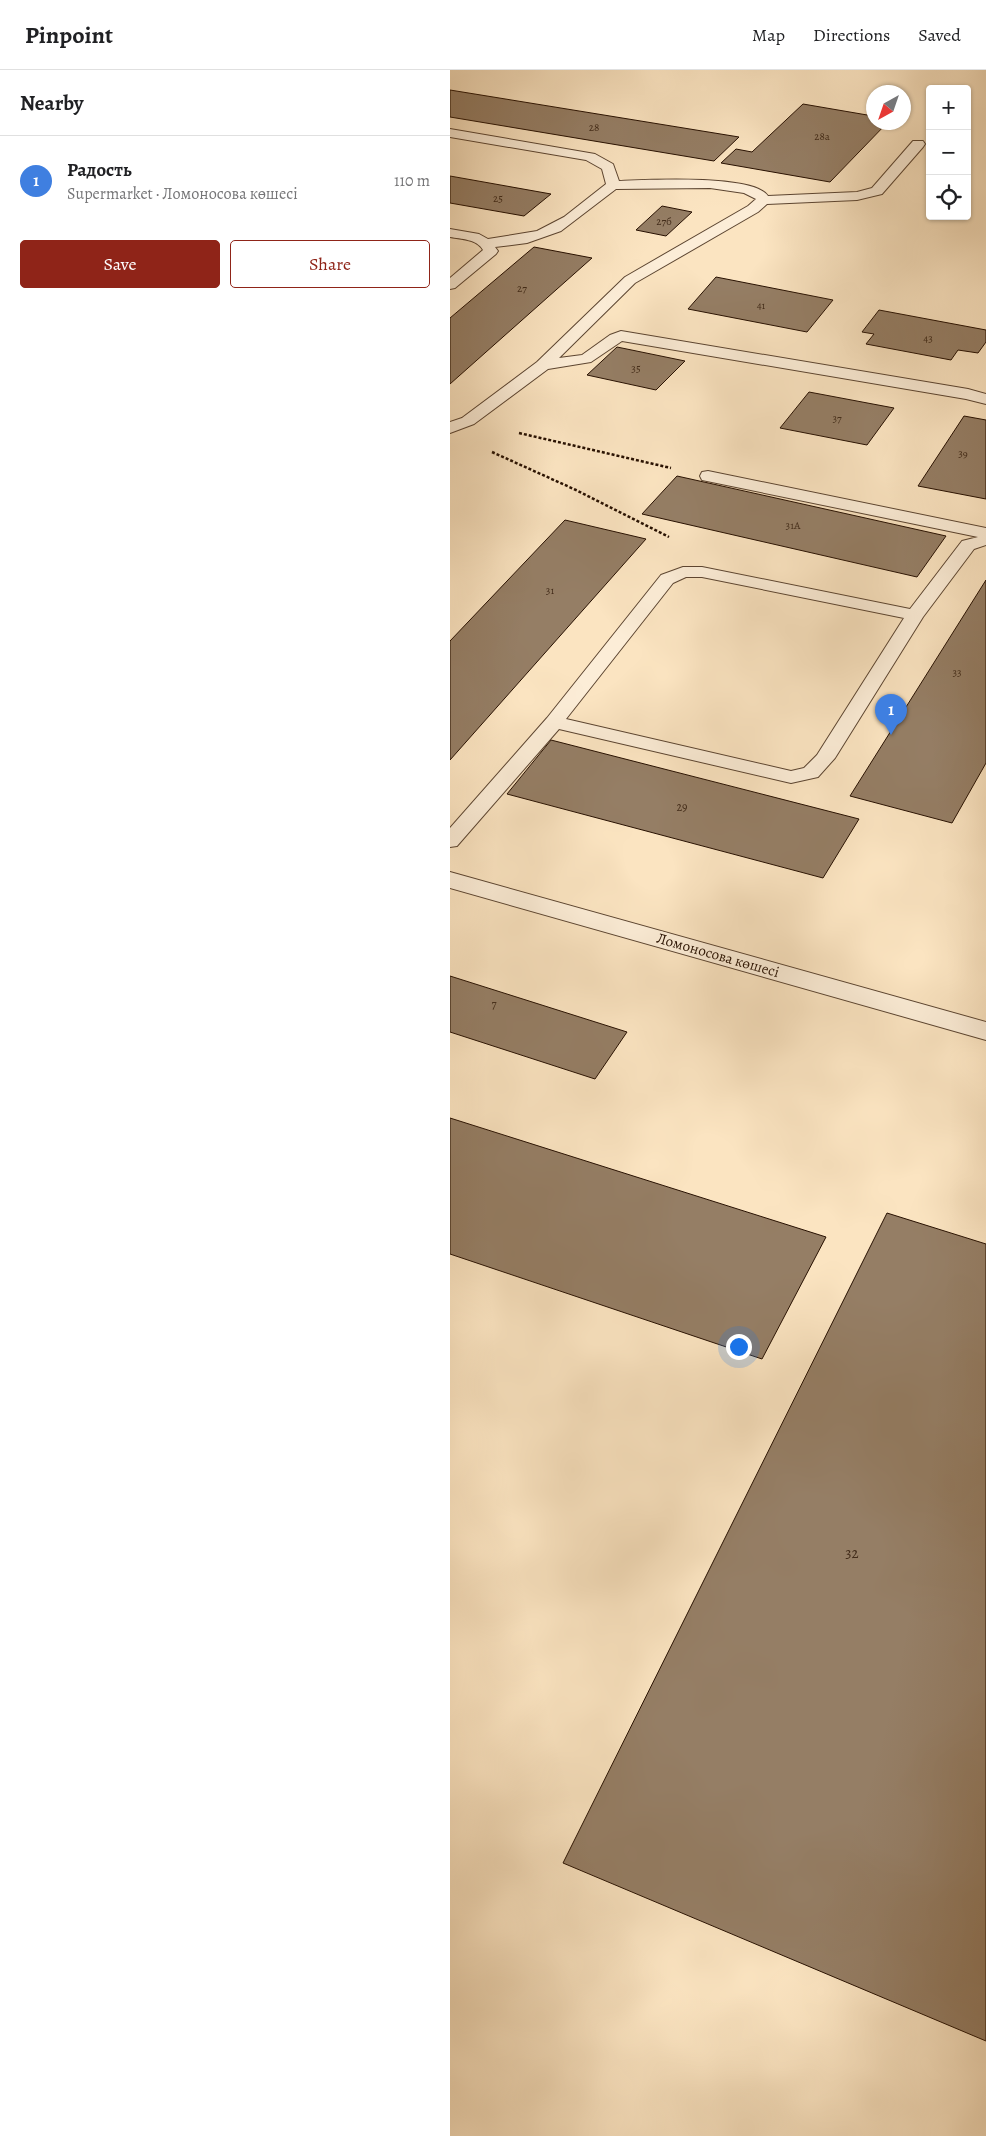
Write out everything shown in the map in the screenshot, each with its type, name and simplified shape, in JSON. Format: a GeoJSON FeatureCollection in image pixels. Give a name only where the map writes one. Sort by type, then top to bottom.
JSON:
{"type":"FeatureCollection","features":[{"type":"Feature","properties":{"kind":"street","name":"Ломоносова көшесі"},"geometry":{"type":"LineString","coordinates":[[450,880],[986,1031]]}},
{"type":"Feature","properties":{"kind":"lane"},"geometry":{"type":"LineString","coordinates":[[450,133],[590,158],[608,167],[613,185]]}},
{"type":"Feature","properties":{"kind":"lane"},"geometry":{"type":"LineString","coordinates":[[450,428],[468,421],[543,365],[630,280],[753,209],[763,200],[857,196],[877,191],[918,144]]}},
{"type":"Feature","properties":{"kind":"lane"},"geometry":{"type":"LineString","coordinates":[[450,233],[474,237],[486,242],[516,242],[554,231],[613,185],[749,188],[761,195],[763,200]]}},
{"type":"Feature","properties":{"kind":"lane"},"geometry":{"type":"LineString","coordinates":[[450,285],[490,251],[486,242]]}},
{"type":"Feature","properties":{"kind":"lane"},"geometry":{"type":"LineString","coordinates":[[543,365],[586,359],[615,338],[621,336],[968,394],[986,399]]}},
{"type":"Feature","properties":{"kind":"lane"},"geometry":{"type":"LineString","coordinates":[[708,476],[986,533]]}},
{"type":"Feature","properties":{"kind":"lane"},"geometry":{"type":"LineString","coordinates":[[554,722],[792,777],[811,773],[825,758],[915,616],[968,545],[986,540]]}},
{"type":"Feature","properties":{"kind":"lane"},"geometry":{"type":"LineString","coordinates":[[450,841],[554,722],[667,580],[683,572],[702,572],[915,616]]}},
{"type":"Feature","properties":{"kind":"path"},"geometry":{"type":"LineString","coordinates":[[468,421],[708,476]]}},
{"type":"Feature","properties":{"kind":"path"},"geometry":{"type":"LineString","coordinates":[[486,449],[576,490],[670,538],[702,572]]}},
{"type":"Feature","properties":{"kind":"building"},"geometry":{"type":"Polygon","coordinates":[[[450,90],[739,137],[714,161],[450,117],[450,90]]]}},
{"type":"Feature","properties":{"kind":"building"},"geometry":{"type":"Polygon","coordinates":[[[803,104],[866,115],[866,130],[880,130],[830,182],[721,163],[736,149],[752,152],[803,104]]]}},
{"type":"Feature","properties":{"kind":"building"},"geometry":{"type":"Polygon","coordinates":[[[450,176],[551,194],[524,216],[450,203],[450,176]]]}},
{"type":"Feature","properties":{"kind":"building"},"geometry":{"type":"Polygon","coordinates":[[[662,206],[692,212],[666,236],[636,230],[662,206]]]}},
{"type":"Feature","properties":{"kind":"building"},"geometry":{"type":"Polygon","coordinates":[[[534,247],[592,258],[450,384],[450,318],[534,247]]]}},
{"type":"Feature","properties":{"kind":"building"},"geometry":{"type":"Polygon","coordinates":[[[716,277],[833,300],[807,332],[688,309],[716,277]]]}},
{"type":"Feature","properties":{"kind":"building"},"geometry":{"type":"Polygon","coordinates":[[[879,310],[986,330],[986,342],[978,353],[958,350],[951,360],[866,344],[874,334],[862,332],[879,310]]]}},
{"type":"Feature","properties":{"kind":"building"},"geometry":{"type":"Polygon","coordinates":[[[617,347],[685,361],[656,390],[587,375],[617,347]]]}},
{"type":"Feature","properties":{"kind":"building"},"geometry":{"type":"Polygon","coordinates":[[[809,392],[894,408],[867,445],[780,428],[809,392]]]}},
{"type":"Feature","properties":{"kind":"building"},"geometry":{"type":"Polygon","coordinates":[[[964,416],[986,420],[986,499],[918,486],[964,416]]]}},
{"type":"Feature","properties":{"kind":"building"},"geometry":{"type":"Polygon","coordinates":[[[677,476],[946,536],[917,577],[642,514],[677,476]]]}},
{"type":"Feature","properties":{"kind":"building"},"geometry":{"type":"Polygon","coordinates":[[[565,520],[646,539],[450,760],[450,641],[565,520]]]}},
{"type":"Feature","properties":{"kind":"building"},"geometry":{"type":"Polygon","coordinates":[[[986,580],[986,763],[952,823],[850,796],[986,580]]]}},
{"type":"Feature","properties":{"kind":"building"},"geometry":{"type":"Polygon","coordinates":[[[551,740],[859,819],[823,878],[507,794],[551,740]]]}},
{"type":"Feature","properties":{"kind":"building"},"geometry":{"type":"Polygon","coordinates":[[[450,976],[627,1032],[595,1079],[450,1032],[450,976]]]}},
{"type":"Feature","properties":{"kind":"building"},"geometry":{"type":"Polygon","coordinates":[[[450,1118],[826,1237],[762,1359],[450,1254],[450,1118]]]}},
{"type":"Feature","properties":{"kind":"building"},"geometry":{"type":"Polygon","coordinates":[[[887,1213],[986,1244],[986,2041],[563,1863],[887,1213]]]}},
{"type":"Feature","properties":{"kind":"place","name":"Радость"},"geometry":{"type":"Point","coordinates":[891,735]}}]}
